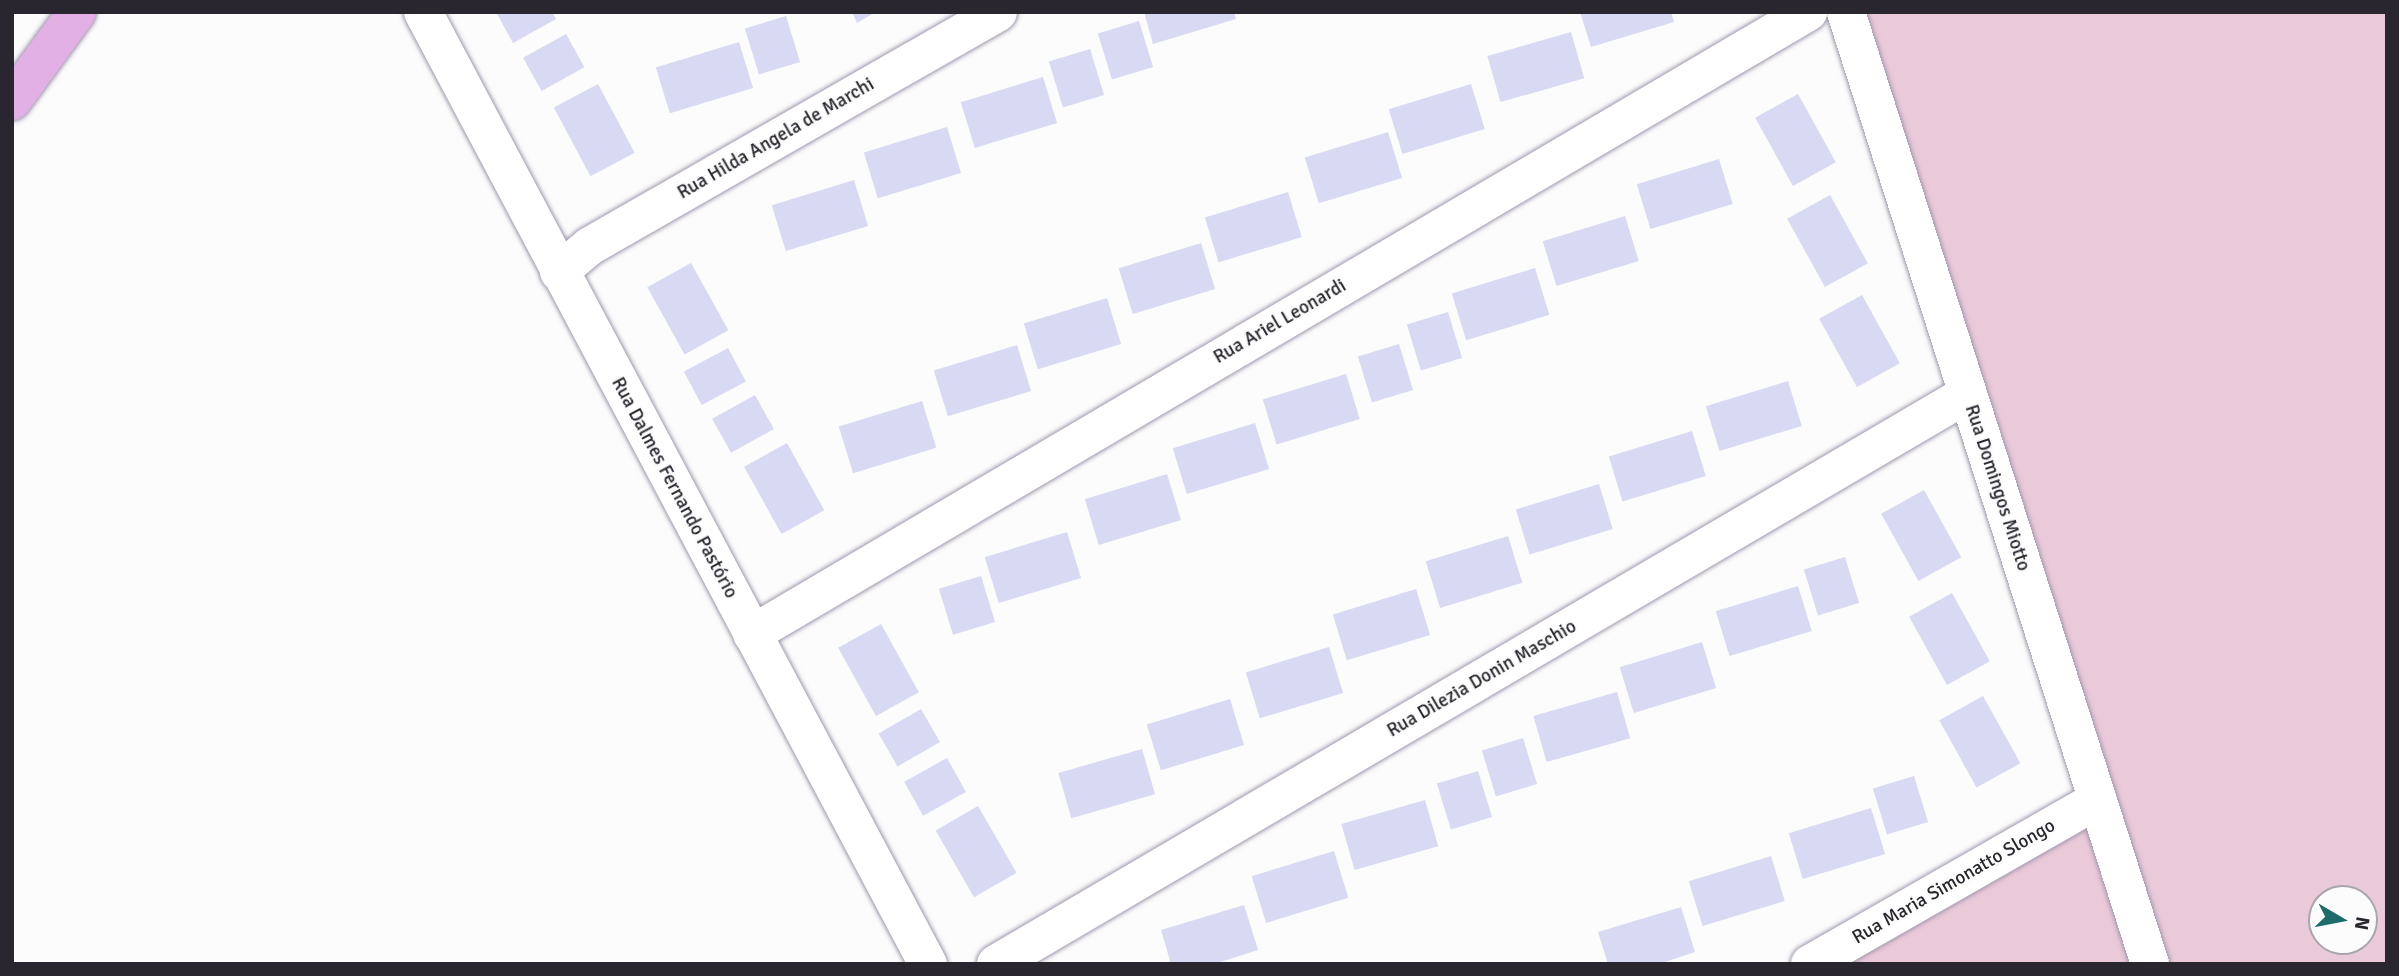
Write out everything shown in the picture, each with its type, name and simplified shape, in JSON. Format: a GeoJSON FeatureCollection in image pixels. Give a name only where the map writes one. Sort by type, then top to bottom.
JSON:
{"type":"FeatureCollection","features":[{"type":"Feature","properties":{"kind":"main road"},"geometry":{"type":"LineString","coordinates":[[12,101],[77,12]]}},
{"type":"Feature","properties":{"kind":"street","name":"Rua Dalmes Fernando Pastório"},"geometry":{"type":"LineString","coordinates":[[423,12],[928,964]]}},
{"type":"Feature","properties":{"kind":"street","name":"Rua Ariel Leonardi"},"geometry":{"type":"LineString","coordinates":[[752,634],[1808,12]]}},
{"type":"Feature","properties":{"kind":"street","name":"Rua Domingos Miotto"},"geometry":{"type":"LineString","coordinates":[[1846,12],[2150,964]]}},
{"type":"Feature","properties":{"kind":"street","name":"Rua Hilda Angela de Marchi"},"geometry":{"type":"LineString","coordinates":[[559,272],[590,246],[984,16]]}},
{"type":"Feature","properties":{"kind":"street","name":"Rua Dilezia Donin Maschio"},"geometry":{"type":"LineString","coordinates":[[996,964],[1967,394]]}},
{"type":"Feature","properties":{"kind":"street","name":"Rua Maria Simonatto Slongo"},"geometry":{"type":"LineString","coordinates":[[1810,964],[2097,800]]}},
{"type":"Feature","properties":{"kind":"shaded area"},"geometry":{"type":"Polygon","coordinates":[[[1848,12],[2387,12],[2387,964],[2154,964],[1848,12]]]}},
{"type":"Feature","properties":{"kind":"shaded area"},"geometry":{"type":"Polygon","coordinates":[[[2093,818],[2140,964],[1835,964],[2093,818]]]}},
{"type":"Feature","properties":{"kind":"building"},"geometry":{"type":"Polygon","coordinates":[[[496,12],[552,12],[556,19],[513,43],[496,12]]]}},
{"type":"Feature","properties":{"kind":"building"},"geometry":{"type":"Polygon","coordinates":[[[852,12],[876,12],[857,23],[852,12]]]}},
{"type":"Feature","properties":{"kind":"building"},"geometry":{"type":"Polygon","coordinates":[[[1144,12],[1234,12],[1236,19],[1153,44],[1144,12]]]}},
{"type":"Feature","properties":{"kind":"building"},"geometry":{"type":"Polygon","coordinates":[[[1580,12],[1671,12],[1674,22],[1591,47],[1580,12]]]}},
{"type":"Feature","properties":{"kind":"building"},"geometry":{"type":"Polygon","coordinates":[[[786,16],[800,62],[759,74],[745,29],[786,16]]]}},
{"type":"Feature","properties":{"kind":"building"},"geometry":{"type":"Polygon","coordinates":[[[1139,21],[1153,67],[1112,79],[1098,34],[1139,21]]]}},
{"type":"Feature","properties":{"kind":"building"},"geometry":{"type":"Polygon","coordinates":[[[1571,32],[1584,78],[1501,102],[1487,56],[1571,32]]]}},
{"type":"Feature","properties":{"kind":"building"},"geometry":{"type":"Polygon","coordinates":[[[566,34],[584,67],[542,91],[523,58],[566,34]]]}},
{"type":"Feature","properties":{"kind":"building"},"geometry":{"type":"Polygon","coordinates":[[[739,42],[753,88],[670,113],[656,67],[739,42]]]}},
{"type":"Feature","properties":{"kind":"building"},"geometry":{"type":"Polygon","coordinates":[[[1090,49],[1104,95],[1063,107],[1049,62],[1090,49]]]}},
{"type":"Feature","properties":{"kind":"building"},"geometry":{"type":"Polygon","coordinates":[[[1043,77],[1057,123],[975,148],[961,102],[1043,77]]]}},
{"type":"Feature","properties":{"kind":"building"},"geometry":{"type":"Polygon","coordinates":[[[598,84],[635,153],[590,176],[554,107],[598,84]]]}},
{"type":"Feature","properties":{"kind":"building"},"geometry":{"type":"Polygon","coordinates":[[[1471,84],[1485,129],[1402,154],[1389,109],[1471,84]]]}},
{"type":"Feature","properties":{"kind":"building"},"geometry":{"type":"Polygon","coordinates":[[[1798,94],[1836,162],[1793,186],[1755,118],[1798,94]]]}},
{"type":"Feature","properties":{"kind":"building"},"geometry":{"type":"Polygon","coordinates":[[[947,127],[961,173],[878,198],[864,152],[947,127]]]}},
{"type":"Feature","properties":{"kind":"building"},"geometry":{"type":"Polygon","coordinates":[[[1388,132],[1402,178],[1319,203],[1305,157],[1388,132]]]}},
{"type":"Feature","properties":{"kind":"building"},"geometry":{"type":"Polygon","coordinates":[[[1719,159],[1733,204],[1650,229],[1637,184],[1719,159]]]}},
{"type":"Feature","properties":{"kind":"building"},"geometry":{"type":"Polygon","coordinates":[[[854,180],[868,226],[786,251],[772,205],[854,180]]]}},
{"type":"Feature","properties":{"kind":"building"},"geometry":{"type":"Polygon","coordinates":[[[1288,192],[1302,237],[1219,262],[1205,217],[1288,192]]]}},
{"type":"Feature","properties":{"kind":"building"},"geometry":{"type":"Polygon","coordinates":[[[1830,195],[1868,263],[1825,287],[1787,219],[1830,195]]]}},
{"type":"Feature","properties":{"kind":"building"},"geometry":{"type":"Polygon","coordinates":[[[1625,216],[1639,261],[1556,286],[1543,241],[1625,216]]]}},
{"type":"Feature","properties":{"kind":"building"},"geometry":{"type":"Polygon","coordinates":[[[1201,243],[1215,289],[1133,314],[1119,268],[1201,243]]]}},
{"type":"Feature","properties":{"kind":"building"},"geometry":{"type":"Polygon","coordinates":[[[691,263],[728,330],[685,355],[647,287],[691,263]]]}},
{"type":"Feature","properties":{"kind":"building"},"geometry":{"type":"Polygon","coordinates":[[[1535,268],[1549,315],[1466,340],[1452,293],[1535,268]]]}},
{"type":"Feature","properties":{"kind":"building"},"geometry":{"type":"Polygon","coordinates":[[[1862,295],[1900,363],[1857,387],[1819,319],[1862,295]]]}},
{"type":"Feature","properties":{"kind":"building"},"geometry":{"type":"Polygon","coordinates":[[[1107,298],[1121,344],[1038,369],[1024,323],[1107,298]]]}},
{"type":"Feature","properties":{"kind":"building"},"geometry":{"type":"Polygon","coordinates":[[[1448,312],[1462,358],[1421,370],[1407,325],[1448,312]]]}},
{"type":"Feature","properties":{"kind":"building"},"geometry":{"type":"Polygon","coordinates":[[[1399,344],[1413,390],[1372,402],[1358,357],[1399,344]]]}},
{"type":"Feature","properties":{"kind":"building"},"geometry":{"type":"Polygon","coordinates":[[[1017,345],[1031,391],[948,416],[934,370],[1017,345]]]}},
{"type":"Feature","properties":{"kind":"building"},"geometry":{"type":"Polygon","coordinates":[[[728,348],[746,382],[702,405],[684,371],[728,348]]]}},
{"type":"Feature","properties":{"kind":"building"},"geometry":{"type":"Polygon","coordinates":[[[1346,374],[1360,419],[1277,444],[1263,399],[1346,374]]]}},
{"type":"Feature","properties":{"kind":"building"},"geometry":{"type":"Polygon","coordinates":[[[1788,381],[1802,426],[1719,451],[1706,406],[1788,381]]]}},
{"type":"Feature","properties":{"kind":"building"},"geometry":{"type":"Polygon","coordinates":[[[755,395],[774,429],[731,453],[712,419],[755,395]]]}},
{"type":"Feature","properties":{"kind":"building"},"geometry":{"type":"Polygon","coordinates":[[[922,401],[936,448],[853,473],[839,426],[922,401]]]}},
{"type":"Feature","properties":{"kind":"building"},"geometry":{"type":"Polygon","coordinates":[[[1255,423],[1269,469],[1187,494],[1173,448],[1255,423]]]}},
{"type":"Feature","properties":{"kind":"building"},"geometry":{"type":"Polygon","coordinates":[[[1692,431],[1706,476],[1623,501],[1609,456],[1692,431]]]}},
{"type":"Feature","properties":{"kind":"building"},"geometry":{"type":"Polygon","coordinates":[[[787,443],[824,510],[781,534],[744,467],[787,443]]]}},
{"type":"Feature","properties":{"kind":"building"},"geometry":{"type":"Polygon","coordinates":[[[1167,474],[1181,520],[1099,545],[1085,499],[1167,474]]]}},
{"type":"Feature","properties":{"kind":"building"},"geometry":{"type":"Polygon","coordinates":[[[1599,484],[1613,529],[1530,554],[1516,509],[1599,484]]]}},
{"type":"Feature","properties":{"kind":"building"},"geometry":{"type":"Polygon","coordinates":[[[1924,490],[1961,557],[1918,581],[1881,514],[1924,490]]]}},
{"type":"Feature","properties":{"kind":"building"},"geometry":{"type":"Polygon","coordinates":[[[1067,532],[1081,578],[999,603],[985,557],[1067,532]]]}},
{"type":"Feature","properties":{"kind":"building"},"geometry":{"type":"Polygon","coordinates":[[[1508,536],[1522,583],[1440,608],[1426,561],[1508,536]]]}},
{"type":"Feature","properties":{"kind":"building"},"geometry":{"type":"Polygon","coordinates":[[[1845,557],[1859,603],[1818,615],[1804,570],[1845,557]]]}},
{"type":"Feature","properties":{"kind":"building"},"geometry":{"type":"Polygon","coordinates":[[[981,576],[995,622],[953,635],[939,589],[981,576]]]}},
{"type":"Feature","properties":{"kind":"building"},"geometry":{"type":"Polygon","coordinates":[[[1798,586],[1812,631],[1729,656],[1716,611],[1798,586]]]}},
{"type":"Feature","properties":{"kind":"building"},"geometry":{"type":"Polygon","coordinates":[[[1416,589],[1430,635],[1347,660],[1333,614],[1416,589]]]}},
{"type":"Feature","properties":{"kind":"building"},"geometry":{"type":"Polygon","coordinates":[[[1952,593],[1990,661],[1947,685],[1909,617],[1952,593]]]}},
{"type":"Feature","properties":{"kind":"building"},"geometry":{"type":"Polygon","coordinates":[[[881,624],[919,692],[876,716],[838,648],[881,624]]]}},
{"type":"Feature","properties":{"kind":"building"},"geometry":{"type":"Polygon","coordinates":[[[1702,642],[1716,688],[1634,713],[1620,667],[1702,642]]]}},
{"type":"Feature","properties":{"kind":"building"},"geometry":{"type":"Polygon","coordinates":[[[1329,647],[1343,693],[1260,718],[1246,672],[1329,647]]]}},
{"type":"Feature","properties":{"kind":"building"},"geometry":{"type":"Polygon","coordinates":[[[1617,692],[1630,738],[1547,762],[1533,716],[1617,692]]]}},
{"type":"Feature","properties":{"kind":"building"},"geometry":{"type":"Polygon","coordinates":[[[1983,696],[2020,763],[1977,788],[1939,720],[1983,696]]]}},
{"type":"Feature","properties":{"kind":"building"},"geometry":{"type":"Polygon","coordinates":[[[1230,699],[1244,745],[1161,770],[1147,724],[1230,699]]]}},
{"type":"Feature","properties":{"kind":"building"},"geometry":{"type":"Polygon","coordinates":[[[921,709],[940,742],[898,766],[879,734],[921,709]]]}},
{"type":"Feature","properties":{"kind":"building"},"geometry":{"type":"Polygon","coordinates":[[[1523,738],[1537,784],[1496,796],[1482,751],[1523,738]]]}},
{"type":"Feature","properties":{"kind":"building"},"geometry":{"type":"Polygon","coordinates":[[[1142,749],[1155,794],[1071,818],[1058,773],[1142,749]]]}},
{"type":"Feature","properties":{"kind":"building"},"geometry":{"type":"Polygon","coordinates":[[[947,758],[966,792],[923,816],[904,782],[947,758]]]}},
{"type":"Feature","properties":{"kind":"building"},"geometry":{"type":"Polygon","coordinates":[[[1478,771],[1492,817],[1451,829],[1437,784],[1478,771]]]}},
{"type":"Feature","properties":{"kind":"building"},"geometry":{"type":"Polygon","coordinates":[[[1914,776],[1928,822],[1887,834],[1873,789],[1914,776]]]}},
{"type":"Feature","properties":{"kind":"building"},"geometry":{"type":"Polygon","coordinates":[[[1425,800],[1438,846],[1355,870],[1341,824],[1425,800]]]}},
{"type":"Feature","properties":{"kind":"building"},"geometry":{"type":"Polygon","coordinates":[[[978,806],[1017,873],[974,897],[936,830],[978,806]]]}},
{"type":"Feature","properties":{"kind":"building"},"geometry":{"type":"Polygon","coordinates":[[[1871,808],[1885,854],[1803,879],[1789,833],[1871,808]]]}},
{"type":"Feature","properties":{"kind":"building"},"geometry":{"type":"Polygon","coordinates":[[[1334,851],[1348,898],[1266,923],[1252,876],[1334,851]]]}},
{"type":"Feature","properties":{"kind":"building"},"geometry":{"type":"Polygon","coordinates":[[[1771,856],[1785,901],[1702,926],[1689,881],[1771,856]]]}},
{"type":"Feature","properties":{"kind":"building"},"geometry":{"type":"Polygon","coordinates":[[[1244,905],[1258,950],[1214,964],[1171,964],[1161,930],[1244,905]]]}},
{"type":"Feature","properties":{"kind":"building"},"geometry":{"type":"Polygon","coordinates":[[[1681,907],[1695,952],[1659,964],[1608,964],[1598,932],[1681,907]]]}}]}
